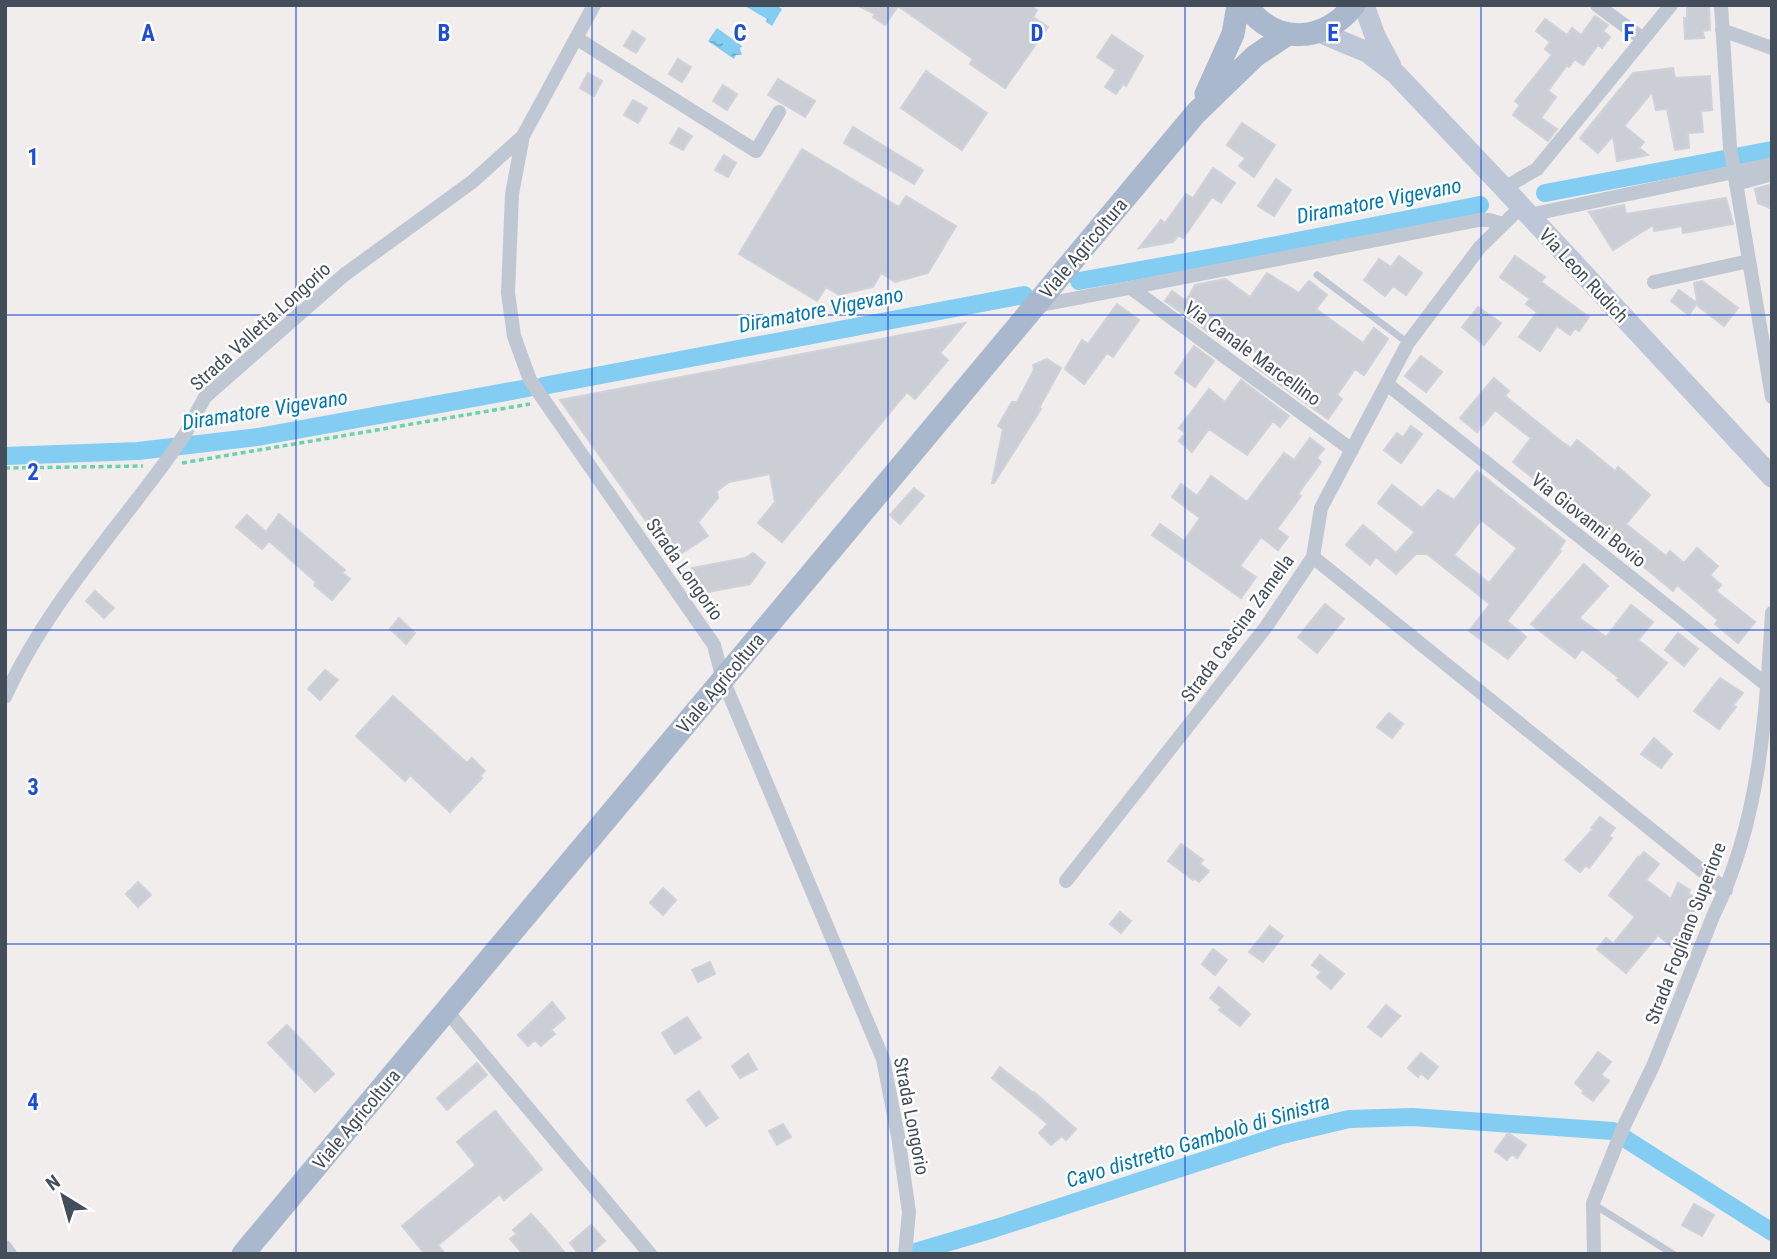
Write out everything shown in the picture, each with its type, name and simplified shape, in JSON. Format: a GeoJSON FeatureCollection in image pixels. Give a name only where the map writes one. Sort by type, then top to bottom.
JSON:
{"type":"FeatureCollection","features":[{"type":"Feature","properties":{"kind":"main road","name":"Viale Agricoltura"},"geometry":{"type":"LineString","coordinates":[[1196,113],[1228,47],[1238,5]]}},
{"type":"Feature","properties":{"kind":"main road"},"geometry":{"type":"LineString","coordinates":[[1246,5],[1259,20],[1272,29],[1288,34]]}},
{"type":"Feature","properties":{"kind":"main road"},"geometry":{"type":"LineString","coordinates":[[1319,32],[1333,26],[1354,5]]}},
{"type":"Feature","properties":{"kind":"main road"},"geometry":{"type":"LineString","coordinates":[[1364,5],[1374,36],[1395,74]]}},
{"type":"Feature","properties":{"kind":"main road","name":"Viale Agricoltura"},"geometry":{"type":"LineString","coordinates":[[243,1254],[1196,113],[1255,56],[1288,34],[1319,32]]}},
{"type":"Feature","properties":{"kind":"main road"},"geometry":{"type":"LineString","coordinates":[[1319,32],[1367,52],[1395,74]]}},
{"type":"Feature","properties":{"kind":"main road","name":"Via Leon Rudich"},"geometry":{"type":"LineString","coordinates":[[1395,74],[1772,477]]}},
{"type":"Feature","properties":{"kind":"street","name":"Strada Longorio"},"geometry":{"type":"LineString","coordinates":[[594,5],[523,136],[512,194],[508,293],[514,336],[530,380],[714,645],[723,680],[883,1059],[909,1212],[906,1249]]}},
{"type":"Feature","properties":{"kind":"street"},"geometry":{"type":"LineString","coordinates":[[1597,5],[1643,39]]}},
{"type":"Feature","properties":{"kind":"street"},"geometry":{"type":"LineString","coordinates":[[1504,188],[1536,169],[1671,5]]}},
{"type":"Feature","properties":{"kind":"street"},"geometry":{"type":"LineString","coordinates":[[1721,5],[1730,147],[1749,261],[1766,330],[1772,397]]}},
{"type":"Feature","properties":{"kind":"street"},"geometry":{"type":"LineString","coordinates":[[1722,30],[1772,48]]}},
{"type":"Feature","properties":{"kind":"street"},"geometry":{"type":"LineString","coordinates":[[576,38],[756,151],[779,112]]}},
{"type":"Feature","properties":{"kind":"street","name":"Strada Valletta Longorio"},"geometry":{"type":"LineString","coordinates":[[5,697],[15,676],[68,591],[185,435],[205,397],[344,275],[472,182],[523,136]]}},
{"type":"Feature","properties":{"kind":"street"},"geometry":{"type":"LineString","coordinates":[[1525,211],[1772,164]]}},
{"type":"Feature","properties":{"kind":"street"},"geometry":{"type":"LineString","coordinates":[[1734,173],[1772,174]]}},
{"type":"Feature","properties":{"kind":"street","name":"Strada Cascina Zamella"},"geometry":{"type":"LineString","coordinates":[[1066,881],[1266,627],[1313,557],[1321,508],[1408,343],[1480,247],[1503,224],[1525,211]]}},
{"type":"Feature","properties":{"kind":"street"},"geometry":{"type":"LineString","coordinates":[[1036,304],[1479,220],[1503,224]]}},
{"type":"Feature","properties":{"kind":"street"},"geometry":{"type":"LineString","coordinates":[[1654,282],[1749,261]]}},
{"type":"Feature","properties":{"kind":"street","name":"Via Canale Marcellino"},"geometry":{"type":"LineString","coordinates":[[1130,288],[1352,450]]}},
{"type":"Feature","properties":{"kind":"street","name":"Via Giovanni Bovio"},"geometry":{"type":"LineString","coordinates":[[1387,384],[1768,686]]}},
{"type":"Feature","properties":{"kind":"street"},"geometry":{"type":"LineString","coordinates":[[1313,557],[1726,890]]}},
{"type":"Feature","properties":{"kind":"street","name":"Strada Fogliano Superiore"},"geometry":{"type":"LineString","coordinates":[[1594,1254],[1593,1203],[1623,1128],[1653,1066],[1738,855],[1760,756],[1768,686],[1772,613]]}},
{"type":"Feature","properties":{"kind":"street"},"geometry":{"type":"LineString","coordinates":[[446,1010],[650,1254]]}},
{"type":"Feature","properties":{"kind":"street"},"geometry":{"type":"LineString","coordinates":[[5,1247],[10,1254]]}},
{"type":"Feature","properties":{"kind":"lane"},"geometry":{"type":"LineString","coordinates":[[1317,275],[1408,343]]}},
{"type":"Feature","properties":{"kind":"lane"},"geometry":{"type":"LineString","coordinates":[[1593,1203],[1673,1254]]}},
{"type":"Feature","properties":{"kind":"path"},"geometry":{"type":"LineString","coordinates":[[5,468],[165,461],[545,401]]}},
{"type":"Feature","properties":{"kind":"water"},"geometry":{"type":"Polygon","coordinates":[[[776,5],[782,9],[772,26],[766,22],[767,19],[745,6],[776,5]]]}},
{"type":"Feature","properties":{"kind":"water"},"geometry":{"type":"Polygon","coordinates":[[[717,28],[742,46],[742,55],[736,55],[734,59],[708,41],[717,28]]]}},
{"type":"Feature","properties":{"kind":"building"},"geometry":{"type":"Polygon","coordinates":[[[857,5],[1030,5],[1037,10],[1033,17],[1048,27],[1005,88],[970,64],[973,59],[898,6],[885,25],[873,17],[875,14],[857,5]]]}},
{"type":"Feature","properties":{"kind":"building"},"geometry":{"type":"Polygon","coordinates":[[[1687,5],[1709,5],[1710,30],[1703,31],[1704,38],[1685,39],[1684,18],[1687,18],[1687,5]]]}},
{"type":"Feature","properties":{"kind":"building"},"geometry":{"type":"Polygon","coordinates":[[[1595,16],[1608,25],[1603,31],[1610,37],[1602,48],[1598,45],[1583,65],[1575,59],[1569,67],[1567,65],[1548,91],[1556,97],[1541,118],[1557,129],[1548,141],[1513,115],[1520,105],[1515,101],[1552,55],[1545,49],[1550,42],[1536,31],[1545,19],[1567,35],[1572,28],[1581,35],[1595,16]]]}},
{"type":"Feature","properties":{"kind":"building"},"geometry":{"type":"Polygon","coordinates":[[[633,31],[645,39],[636,53],[624,46],[633,31]]]}},
{"type":"Feature","properties":{"kind":"building"},"geometry":{"type":"Polygon","coordinates":[[[1112,35],[1143,56],[1126,86],[1123,84],[1116,94],[1105,87],[1116,70],[1097,57],[1112,35]]]}},
{"type":"Feature","properties":{"kind":"building"},"geometry":{"type":"Polygon","coordinates":[[[678,59],[691,67],[682,82],[669,74],[678,59]]]}},
{"type":"Feature","properties":{"kind":"building"},"geometry":{"type":"Polygon","coordinates":[[[1673,68],[1675,78],[1710,76],[1712,110],[1701,111],[1703,132],[1688,133],[1689,148],[1675,150],[1667,109],[1656,110],[1652,92],[1624,126],[1644,142],[1639,148],[1648,155],[1617,161],[1613,136],[1598,153],[1580,138],[1633,73],[1673,68]]]}},
{"type":"Feature","properties":{"kind":"building"},"geometry":{"type":"Polygon","coordinates":[[[926,71],[987,113],[962,150],[901,108],[926,71]]]}},
{"type":"Feature","properties":{"kind":"building"},"geometry":{"type":"Polygon","coordinates":[[[588,73],[602,81],[594,96],[580,88],[588,73]]]}},
{"type":"Feature","properties":{"kind":"building"},"geometry":{"type":"Polygon","coordinates":[[[778,79],[815,101],[805,117],[768,95],[778,79]]]}},
{"type":"Feature","properties":{"kind":"building"},"geometry":{"type":"Polygon","coordinates":[[[723,85],[737,94],[727,110],[713,101],[723,85]]]}},
{"type":"Feature","properties":{"kind":"building"},"geometry":{"type":"Polygon","coordinates":[[[633,100],[647,108],[638,123],[624,115],[633,100]]]}},
{"type":"Feature","properties":{"kind":"building"},"geometry":{"type":"Polygon","coordinates":[[[1242,123],[1275,145],[1254,177],[1239,166],[1245,158],[1227,145],[1242,123]]]}},
{"type":"Feature","properties":{"kind":"building"},"geometry":{"type":"Polygon","coordinates":[[[853,127],[923,170],[914,184],[844,143],[853,127]]]}},
{"type":"Feature","properties":{"kind":"building"},"geometry":{"type":"Polygon","coordinates":[[[679,128],[692,136],[683,150],[670,143],[679,128]]]}},
{"type":"Feature","properties":{"kind":"building"},"geometry":{"type":"Polygon","coordinates":[[[802,149],[899,207],[906,196],[956,226],[928,273],[895,282],[881,273],[873,287],[839,295],[826,287],[817,301],[739,254],[802,149]]]}},
{"type":"Feature","properties":{"kind":"building"},"geometry":{"type":"Polygon","coordinates":[[[724,155],[736,163],[728,177],[715,170],[724,155]]]}},
{"type":"Feature","properties":{"kind":"building"},"geometry":{"type":"Polygon","coordinates":[[[1213,168],[1235,183],[1221,203],[1212,197],[1183,238],[1179,235],[1173,242],[1139,248],[1161,220],[1165,223],[1186,194],[1193,198],[1213,168]]]}},
{"type":"Feature","properties":{"kind":"building"},"geometry":{"type":"Polygon","coordinates":[[[1276,179],[1291,190],[1274,216],[1258,206],[1276,179]]]}},
{"type":"Feature","properties":{"kind":"building"},"geometry":{"type":"Polygon","coordinates":[[[1772,184],[1772,209],[1758,203],[1755,189],[1772,184]]]}},
{"type":"Feature","properties":{"kind":"building"},"geometry":{"type":"Polygon","coordinates":[[[1726,198],[1733,224],[1683,233],[1682,226],[1654,231],[1653,225],[1613,250],[1589,212],[1624,205],[1626,214],[1726,198]]]}},
{"type":"Feature","properties":{"kind":"building"},"geometry":{"type":"Polygon","coordinates":[[[1399,256],[1422,273],[1406,295],[1393,286],[1385,296],[1364,280],[1379,259],[1391,267],[1399,256]]]}},
{"type":"Feature","properties":{"kind":"building"},"geometry":{"type":"Polygon","coordinates":[[[1515,256],[1545,277],[1541,282],[1589,317],[1579,331],[1575,328],[1570,335],[1557,326],[1540,351],[1519,337],[1537,312],[1526,304],[1530,299],[1500,277],[1515,256]]]}},
{"type":"Feature","properties":{"kind":"building"},"geometry":{"type":"Polygon","coordinates":[[[1267,273],[1299,293],[1309,281],[1327,295],[1316,309],[1363,343],[1374,328],[1388,339],[1364,375],[1355,369],[1337,395],[1342,399],[1328,419],[1254,366],[1261,356],[1214,321],[1207,331],[1165,301],[1172,291],[1186,301],[1195,285],[1225,279],[1250,297],[1267,273]]]}},
{"type":"Feature","properties":{"kind":"building"},"geometry":{"type":"Polygon","coordinates":[[[1702,281],[1738,308],[1724,326],[1698,306],[1694,283],[1702,281]]]}},
{"type":"Feature","properties":{"kind":"building"},"geometry":{"type":"Polygon","coordinates":[[[1679,290],[1697,303],[1689,315],[1671,301],[1679,290]]]}},
{"type":"Feature","properties":{"kind":"building"},"geometry":{"type":"Polygon","coordinates":[[[1117,304],[1139,320],[1113,357],[1107,353],[1084,384],[1065,369],[1082,340],[1088,344],[1117,304]]]}},
{"type":"Feature","properties":{"kind":"building"},"geometry":{"type":"Polygon","coordinates":[[[1478,307],[1501,323],[1484,345],[1462,327],[1478,307]]]}},
{"type":"Feature","properties":{"kind":"building"},"geometry":{"type":"Polygon","coordinates":[[[965,323],[940,353],[948,360],[915,399],[907,392],[782,542],[758,523],[775,502],[770,474],[729,482],[717,491],[718,498],[698,522],[708,536],[673,559],[560,400],[965,323]]]}},
{"type":"Feature","properties":{"kind":"building"},"geometry":{"type":"Polygon","coordinates":[[[1194,346],[1214,361],[1195,387],[1175,373],[1194,346]]]}},
{"type":"Feature","properties":{"kind":"building"},"geometry":{"type":"Polygon","coordinates":[[[1421,356],[1442,372],[1426,392],[1405,376],[1421,356]]]}},
{"type":"Feature","properties":{"kind":"building"},"geometry":{"type":"Polygon","coordinates":[[[1047,359],[1061,368],[1039,408],[1041,409],[992,483],[1003,429],[998,426],[1012,402],[1017,402],[1034,370],[1033,365],[1047,359]]]}},
{"type":"Feature","properties":{"kind":"building"},"geometry":{"type":"Polygon","coordinates":[[[1494,378],[1509,391],[1505,396],[1562,442],[1571,448],[1577,440],[1615,471],[1618,467],[1650,495],[1626,524],[1666,556],[1670,551],[1684,563],[1697,548],[1718,566],[1710,575],[1721,585],[1716,591],[1755,622],[1738,643],[1715,624],[1718,620],[1677,585],[1673,591],[1616,544],[1620,540],[1538,472],[1533,478],[1513,462],[1531,438],[1495,410],[1477,432],[1460,418],[1494,378]]]}},
{"type":"Feature","properties":{"kind":"building"},"geometry":{"type":"Polygon","coordinates":[[[1241,380],[1289,416],[1280,427],[1273,421],[1247,455],[1209,429],[1192,452],[1179,441],[1185,433],[1179,428],[1209,389],[1225,402],[1241,380]]]}},
{"type":"Feature","properties":{"kind":"building"},"geometry":{"type":"Polygon","coordinates":[[[1411,426],[1422,434],[1401,463],[1384,450],[1397,433],[1403,437],[1411,426]]]}},
{"type":"Feature","properties":{"kind":"building"},"geometry":{"type":"Polygon","coordinates":[[[1310,438],[1324,449],[1317,458],[1321,462],[1277,529],[1288,537],[1278,550],[1261,537],[1240,566],[1256,577],[1241,598],[1152,535],[1160,524],[1184,541],[1200,518],[1172,497],[1181,484],[1197,496],[1211,476],[1247,502],[1284,453],[1294,460],[1310,438]]]}},
{"type":"Feature","properties":{"kind":"building"},"geometry":{"type":"Polygon","coordinates":[[[1477,471],[1565,541],[1559,550],[1561,551],[1507,621],[1526,637],[1508,659],[1469,631],[1490,604],[1427,554],[1416,554],[1396,574],[1376,557],[1370,565],[1346,545],[1363,525],[1396,553],[1415,532],[1378,503],[1392,485],[1422,508],[1438,490],[1454,500],[1477,471]],[[1481,520],[1454,555],[1489,583],[1517,548],[1481,520]]]}},
{"type":"Feature","properties":{"kind":"building"},"geometry":{"type":"Polygon","coordinates":[[[914,488],[924,496],[900,524],[890,515],[914,488]]]}},
{"type":"Feature","properties":{"kind":"building"},"geometry":{"type":"Polygon","coordinates":[[[279,514],[345,570],[342,573],[350,579],[332,600],[314,585],[316,582],[269,541],[262,549],[236,527],[247,515],[266,532],[279,514]]]}},
{"type":"Feature","properties":{"kind":"building"},"geometry":{"type":"Polygon","coordinates":[[[753,553],[765,563],[750,584],[698,594],[688,584],[692,568],[745,558],[753,553]]]}},
{"type":"Feature","properties":{"kind":"building"},"geometry":{"type":"Polygon","coordinates":[[[1584,564],[1608,586],[1579,618],[1606,637],[1631,605],[1653,622],[1638,640],[1667,663],[1638,697],[1582,649],[1575,658],[1531,624],[1584,564]]]}},
{"type":"Feature","properties":{"kind":"building"},"geometry":{"type":"Polygon","coordinates":[[[95,591],[114,608],[104,618],[86,601],[95,591]]]}},
{"type":"Feature","properties":{"kind":"building"},"geometry":{"type":"Polygon","coordinates":[[[1325,604],[1344,619],[1317,653],[1298,637],[1325,604]]]}},
{"type":"Feature","properties":{"kind":"building"},"geometry":{"type":"Polygon","coordinates":[[[399,618],[415,633],[406,644],[390,629],[399,618]]]}},
{"type":"Feature","properties":{"kind":"building"},"geometry":{"type":"Polygon","coordinates":[[[1678,633],[1698,649],[1684,666],[1665,650],[1678,633]]]}},
{"type":"Feature","properties":{"kind":"building"},"geometry":{"type":"Polygon","coordinates":[[[325,670],[338,680],[320,700],[308,689],[325,670]]]}},
{"type":"Feature","properties":{"kind":"building"},"geometry":{"type":"Polygon","coordinates":[[[1720,678],[1743,693],[1719,729],[1694,711],[1720,678]]]}},
{"type":"Feature","properties":{"kind":"building"},"geometry":{"type":"Polygon","coordinates":[[[393,696],[467,763],[472,758],[485,771],[480,776],[482,778],[450,812],[410,775],[405,781],[356,736],[393,696]]]}},
{"type":"Feature","properties":{"kind":"building"},"geometry":{"type":"Polygon","coordinates":[[[1389,713],[1403,724],[1392,738],[1377,727],[1389,713]]]}},
{"type":"Feature","properties":{"kind":"building"},"geometry":{"type":"Polygon","coordinates":[[[1654,738],[1672,754],[1661,768],[1641,754],[1654,738]]]}},
{"type":"Feature","properties":{"kind":"building"},"geometry":{"type":"Polygon","coordinates":[[[1600,817],[1615,828],[1609,836],[1612,838],[1589,868],[1586,865],[1580,872],[1565,860],[1593,829],[1591,828],[1600,817]]]}},
{"type":"Feature","properties":{"kind":"building"},"geometry":{"type":"Polygon","coordinates":[[[1181,844],[1203,860],[1200,864],[1209,871],[1199,882],[1168,861],[1181,844]]]}},
{"type":"Feature","properties":{"kind":"building"},"geometry":{"type":"Polygon","coordinates":[[[1644,852],[1659,864],[1646,880],[1671,899],[1678,883],[1690,890],[1688,894],[1700,900],[1688,928],[1672,947],[1658,935],[1626,973],[1597,949],[1606,938],[1613,944],[1635,917],[1609,895],[1644,852]]]}},
{"type":"Feature","properties":{"kind":"building"},"geometry":{"type":"Polygon","coordinates":[[[138,882],[151,895],[138,907],[126,894],[138,882]]]}},
{"type":"Feature","properties":{"kind":"building"},"geometry":{"type":"Polygon","coordinates":[[[663,888],[676,900],[663,915],[650,903],[663,888]]]}},
{"type":"Feature","properties":{"kind":"building"},"geometry":{"type":"Polygon","coordinates":[[[1120,912],[1131,921],[1121,933],[1110,924],[1120,912]]]}},
{"type":"Feature","properties":{"kind":"building"},"geometry":{"type":"Polygon","coordinates":[[[1270,926],[1283,936],[1263,962],[1249,952],[1270,926]]]}},
{"type":"Feature","properties":{"kind":"building"},"geometry":{"type":"Polygon","coordinates":[[[1213,949],[1227,960],[1215,975],[1202,964],[1213,949]]]}},
{"type":"Feature","properties":{"kind":"building"},"geometry":{"type":"Polygon","coordinates":[[[1320,955],[1344,974],[1331,989],[1317,977],[1321,972],[1312,965],[1320,955]]]}},
{"type":"Feature","properties":{"kind":"building"},"geometry":{"type":"Polygon","coordinates":[[[710,962],[715,974],[698,982],[692,970],[710,962]]]}},
{"type":"Feature","properties":{"kind":"building"},"geometry":{"type":"Polygon","coordinates":[[[1219,987],[1250,1014],[1240,1026],[1219,1010],[1221,1007],[1210,998],[1219,987]]]}},
{"type":"Feature","properties":{"kind":"building"},"geometry":{"type":"Polygon","coordinates":[[[552,1002],[565,1018],[551,1030],[555,1034],[541,1046],[535,1040],[528,1046],[518,1035],[552,1002]]]}},
{"type":"Feature","properties":{"kind":"building"},"geometry":{"type":"Polygon","coordinates":[[[1386,1005],[1400,1016],[1381,1037],[1368,1027],[1386,1005]]]}},
{"type":"Feature","properties":{"kind":"building"},"geometry":{"type":"Polygon","coordinates":[[[687,1017],[701,1038],[675,1054],[662,1033],[687,1017]]]}},
{"type":"Feature","properties":{"kind":"building"},"geometry":{"type":"Polygon","coordinates":[[[287,1025],[334,1074],[315,1092],[268,1043],[287,1025]]]}},
{"type":"Feature","properties":{"kind":"building"},"geometry":{"type":"Polygon","coordinates":[[[1598,1052],[1611,1062],[1601,1075],[1609,1081],[1593,1101],[1582,1093],[1584,1091],[1575,1083],[1598,1052]]]}},
{"type":"Feature","properties":{"kind":"building"},"geometry":{"type":"Polygon","coordinates":[[[1421,1053],[1438,1067],[1428,1079],[1421,1073],[1418,1077],[1408,1068],[1421,1053]]]}},
{"type":"Feature","properties":{"kind":"building"},"geometry":{"type":"Polygon","coordinates":[[[748,1054],[757,1069],[740,1078],[732,1066],[748,1054]]]}},
{"type":"Feature","properties":{"kind":"building"},"geometry":{"type":"Polygon","coordinates":[[[477,1063],[487,1075],[447,1110],[437,1098],[477,1063]]]}},
{"type":"Feature","properties":{"kind":"building"},"geometry":{"type":"Polygon","coordinates":[[[1000,1067],[1034,1092],[1076,1129],[1066,1140],[1062,1136],[1051,1145],[1039,1133],[1048,1124],[992,1078],[1000,1067]]]}},
{"type":"Feature","properties":{"kind":"building"},"geometry":{"type":"Polygon","coordinates":[[[699,1091],[718,1118],[706,1126],[687,1100],[699,1091]]]}},
{"type":"Feature","properties":{"kind":"building"},"geometry":{"type":"Polygon","coordinates":[[[495,1111],[542,1169],[504,1200],[500,1194],[438,1245],[445,1254],[425,1254],[402,1226],[476,1165],[457,1142],[495,1111]]]}},
{"type":"Feature","properties":{"kind":"building"},"geometry":{"type":"Polygon","coordinates":[[[783,1124],[791,1137],[777,1145],[769,1131],[783,1124]]]}},
{"type":"Feature","properties":{"kind":"building"},"geometry":{"type":"Polygon","coordinates":[[[1508,1133],[1526,1145],[1517,1158],[1512,1154],[1507,1160],[1495,1151],[1508,1133]]]}},
{"type":"Feature","properties":{"kind":"building"},"geometry":{"type":"Polygon","coordinates":[[[1694,1204],[1714,1215],[1702,1236],[1682,1225],[1694,1204]]]}},
{"type":"Feature","properties":{"kind":"building"},"geometry":{"type":"Polygon","coordinates":[[[531,1214],[566,1254],[523,1254],[510,1239],[517,1234],[513,1230],[531,1214]]]}},
{"type":"Feature","properties":{"kind":"building"},"geometry":{"type":"Polygon","coordinates":[[[591,1225],[605,1241],[590,1254],[579,1254],[570,1243],[591,1225]]]}},
{"type":"Feature","properties":{"kind":"waterway","name":"Diramatore Vigevano"},"geometry":{"type":"LineString","coordinates":[[1545,193],[1772,150]]}},
{"type":"Feature","properties":{"kind":"waterway","name":"Diramatore Vigevano"},"geometry":{"type":"LineString","coordinates":[[1079,281],[1480,205]]}},
{"type":"Feature","properties":{"kind":"waterway","name":"Diramatore Vigevano"},"geometry":{"type":"LineString","coordinates":[[543,386],[1024,295]]}},
{"type":"Feature","properties":{"kind":"waterway","name":"Diramatore Vigevano"},"geometry":{"type":"LineString","coordinates":[[5,456],[138,451],[258,437],[528,388]]}},
{"type":"Feature","properties":{"kind":"waterway","name":"Cavo distretto Gambolò di Sinistra"},"geometry":{"type":"LineString","coordinates":[[909,1254],[1282,1135],[1349,1119],[1413,1117],[1613,1131],[1772,1232]]}}]}
